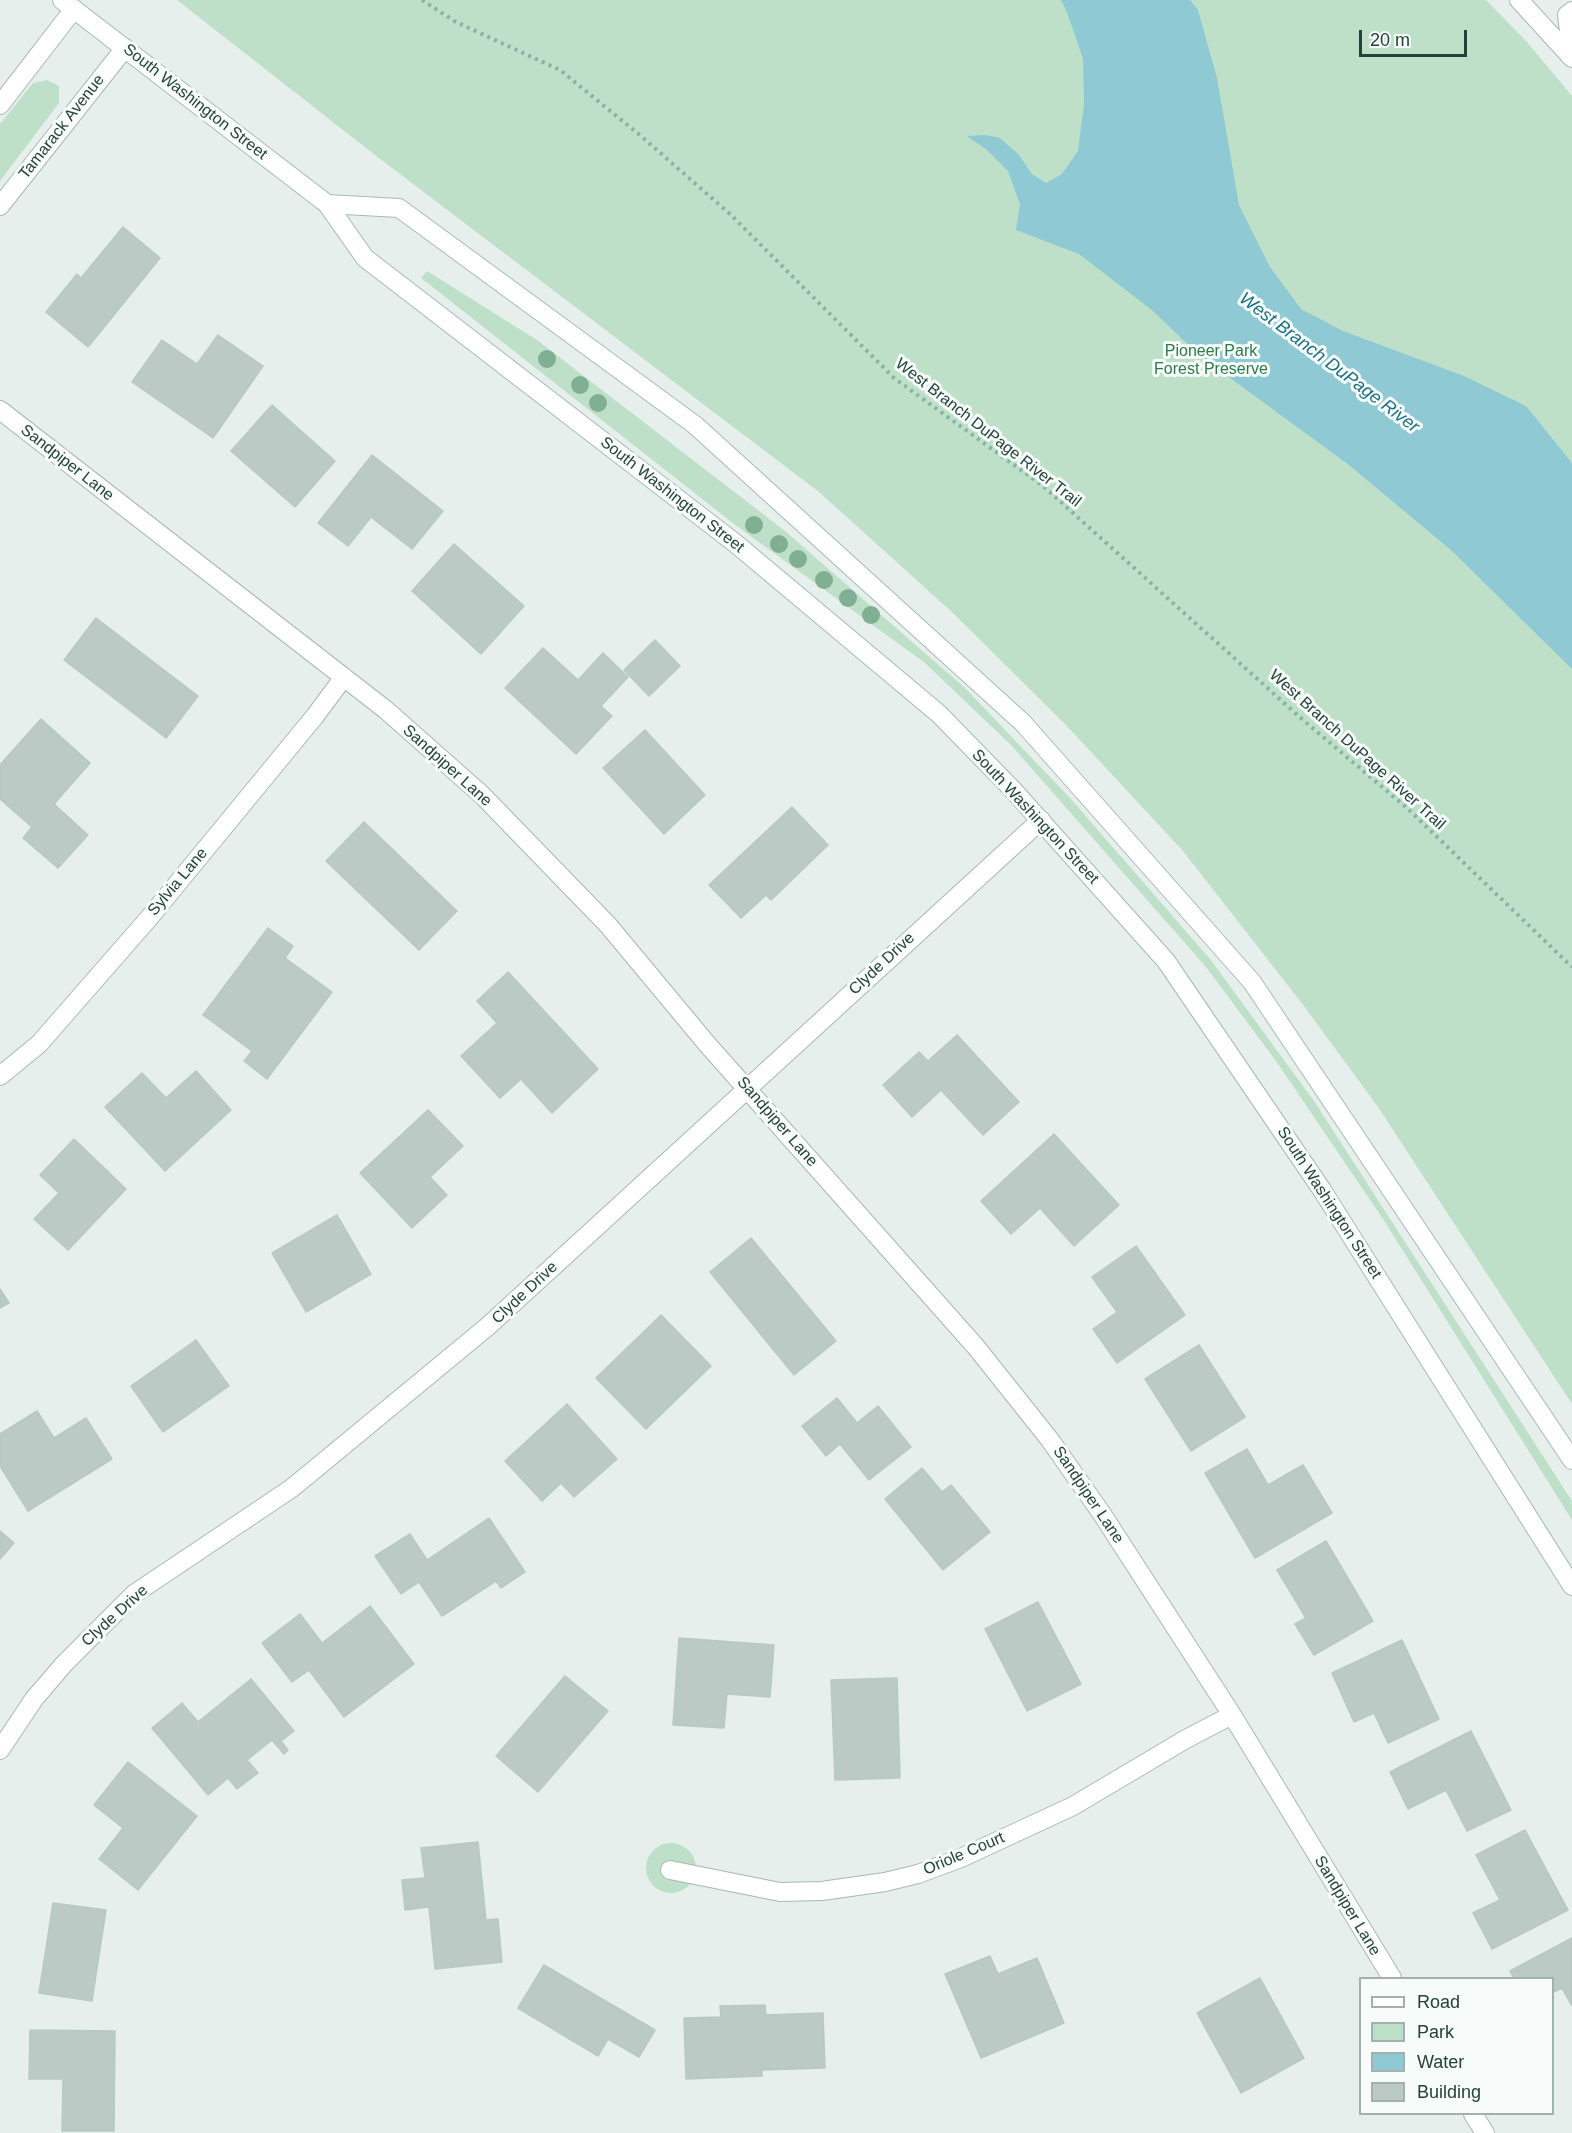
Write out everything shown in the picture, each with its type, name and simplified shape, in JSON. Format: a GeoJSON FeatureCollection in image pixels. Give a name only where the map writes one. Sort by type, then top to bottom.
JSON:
{"type":"FeatureCollection","features":[{"type":"Feature","properties":{"kind":"street"},"geometry":{"type":"LineString","coordinates":[[1519,0],[1572,57]]}},
{"type":"Feature","properties":{"kind":"street"},"geometry":{"type":"LineString","coordinates":[[0,105],[68,4]]}},
{"type":"Feature","properties":{"kind":"street","name":"South Washington Street"},"geometry":{"type":"LineString","coordinates":[[68,4],[327,204],[365,258],[735,543],[939,714],[1041,820],[1166,961],[1322,1190],[1572,1586]]}},
{"type":"Feature","properties":{"kind":"street"},"geometry":{"type":"LineString","coordinates":[[1572,11],[1567,15],[1572,57]]}},
{"type":"Feature","properties":{"kind":"street","name":"Tamarack Avenue"},"geometry":{"type":"LineString","coordinates":[[0,206],[125,48]]}},
{"type":"Feature","properties":{"kind":"street"},"geometry":{"type":"LineString","coordinates":[[327,204],[399,208],[686,418],[1023,723],[1252,982],[1572,1460]]}},
{"type":"Feature","properties":{"kind":"street","name":"Sandpiper Lane"},"geometry":{"type":"LineString","coordinates":[[0,410],[386,710],[482,795],[608,925],[747,1088],[976,1347],[1050,1440],[1232,1715],[1391,1977]]}},
{"type":"Feature","properties":{"kind":"street","name":"Sylvia Lane"},"geometry":{"type":"LineString","coordinates":[[0,1076],[39,1044],[149,918],[315,716],[344,677]]}},
{"type":"Feature","properties":{"kind":"street","name":"Clyde Drive"},"geometry":{"type":"LineString","coordinates":[[0,1750],[34,1699],[64,1664],[134,1594],[292,1488],[478,1335],[1041,820]]}},
{"type":"Feature","properties":{"kind":"street","name":"Oriole Court"},"geometry":{"type":"LineString","coordinates":[[670,1870],[780,1892],[822,1891],[885,1882],[918,1874],[961,1858],[1073,1806],[1185,1739],[1232,1715]]}},
{"type":"Feature","properties":{"kind":"street"},"geometry":{"type":"LineString","coordinates":[[1474,2115],[1485,2133]]}},
{"type":"Feature","properties":{"kind":"path","name":"West Branch DuPage River Trail"},"geometry":{"type":"LineString","coordinates":[[422,0],[456,22],[560,70],[641,136],[731,215],[894,378],[1043,486],[1303,720],[1407,807],[1572,967]]}},
{"type":"Feature","properties":{"kind":"green space","name":"Pioneer Park Forest Preserve"},"geometry":{"type":"Polygon","coordinates":[[[177,0],[1486,0],[1527,42],[1572,96],[1572,1404],[1378,1107],[1304,1006],[1183,851],[1066,725],[953,613],[819,492],[375,155],[177,0]]]}},
{"type":"Feature","properties":{"kind":"green space"},"geometry":{"type":"Polygon","coordinates":[[[47,80],[59,86],[59,103],[0,181],[0,124],[33,83],[47,80]]]}},
{"type":"Feature","properties":{"kind":"green space"},"geometry":{"type":"Polygon","coordinates":[[[427,271],[537,340],[785,531],[965,688],[1070,798],[1210,959],[1314,1101],[1572,1501],[1572,1520],[1383,1219],[1276,1061],[1206,967],[1011,745],[925,663],[734,524],[421,278],[427,271]]]}},
{"type":"Feature","properties":{"kind":"green space"},"geometry":{"type":"Polygon","coordinates":[[[666,1843],[676,1843],[689,1850],[696,1863],[696,1873],[689,1886],[676,1893],[666,1893],[657,1889],[650,1882],[646,1873],[646,1863],[650,1854],[657,1847],[666,1843]]]}},
{"type":"Feature","properties":{"kind":"water","name":"West Branch DuPage River"},"geometry":{"type":"Polygon","coordinates":[[[1061,0],[1190,0],[1198,10],[1217,78],[1239,205],[1270,267],[1301,309],[1343,331],[1464,376],[1526,406],[1572,463],[1572,669],[1452,551],[1349,465],[1200,356],[1153,311],[1079,254],[1016,230],[1020,204],[1008,171],[987,150],[967,136],[985,135],[1000,138],[1018,154],[1032,174],[1046,183],[1062,174],[1078,151],[1084,104],[1083,59],[1061,0]]]}},
{"type":"Feature","properties":{"kind":"building"},"geometry":{"type":"Polygon","coordinates":[[[123,227],[160,258],[88,347],[46,312],[77,274],[81,278],[123,227]]]}},
{"type":"Feature","properties":{"kind":"building"},"geometry":{"type":"Polygon","coordinates":[[[218,335],[263,366],[213,438],[132,382],[162,340],[197,364],[218,335]]]}},
{"type":"Feature","properties":{"kind":"building"},"geometry":{"type":"Polygon","coordinates":[[[272,405],[335,461],[295,507],[231,451],[272,405]]]}},
{"type":"Feature","properties":{"kind":"building"},"geometry":{"type":"Polygon","coordinates":[[[372,455],[443,511],[412,549],[371,517],[348,546],[318,523],[372,455]]]}},
{"type":"Feature","properties":{"kind":"building"},"geometry":{"type":"Polygon","coordinates":[[[454,544],[524,606],[481,654],[412,591],[454,544]]]}},
{"type":"Feature","properties":{"kind":"building"},"geometry":{"type":"Polygon","coordinates":[[[96,618],[198,696],[166,738],[64,660],[96,618]]]}},
{"type":"Feature","properties":{"kind":"building"},"geometry":{"type":"Polygon","coordinates":[[[655,640],[680,666],[649,696],[624,670],[655,640]]]}},
{"type":"Feature","properties":{"kind":"building"},"geometry":{"type":"Polygon","coordinates":[[[543,648],[578,680],[603,653],[628,677],[601,706],[612,716],[576,754],[505,688],[543,648]]]}},
{"type":"Feature","properties":{"kind":"building"},"geometry":{"type":"Polygon","coordinates":[[[41,719],[90,763],[54,804],[88,835],[58,868],[23,838],[32,827],[0,799],[0,765],[41,719]]]}},
{"type":"Feature","properties":{"kind":"building"},"geometry":{"type":"Polygon","coordinates":[[[645,730],[705,795],[664,834],[603,768],[645,730]]]}},
{"type":"Feature","properties":{"kind":"building"},"geometry":{"type":"Polygon","coordinates":[[[792,807],[828,845],[771,900],[766,895],[741,918],[709,885],[792,807]]]}},
{"type":"Feature","properties":{"kind":"building"},"geometry":{"type":"Polygon","coordinates":[[[364,822],[457,911],[419,950],[326,861],[364,822]]]}},
{"type":"Feature","properties":{"kind":"building"},"geometry":{"type":"Polygon","coordinates":[[[268,928],[293,946],[285,958],[332,992],[267,1079],[244,1061],[252,1051],[203,1015],[268,928]]]}},
{"type":"Feature","properties":{"kind":"building"},"geometry":{"type":"Polygon","coordinates":[[[508,972],[598,1069],[552,1113],[521,1079],[500,1098],[461,1056],[497,1023],[477,1001],[508,972]]]}},
{"type":"Feature","properties":{"kind":"building"},"geometry":{"type":"Polygon","coordinates":[[[957,1035],[1019,1102],[983,1135],[941,1090],[912,1117],[883,1085],[919,1052],[928,1061],[957,1035]]]}},
{"type":"Feature","properties":{"kind":"building"},"geometry":{"type":"Polygon","coordinates":[[[196,1071],[231,1110],[165,1171],[105,1107],[142,1073],[166,1098],[196,1071]]]}},
{"type":"Feature","properties":{"kind":"building"},"geometry":{"type":"Polygon","coordinates":[[[428,1110],[463,1146],[430,1177],[447,1195],[412,1228],[360,1173],[428,1110]]]}},
{"type":"Feature","properties":{"kind":"building"},"geometry":{"type":"Polygon","coordinates":[[[1054,1134],[1119,1205],[1074,1246],[1040,1208],[1011,1234],[981,1201],[1054,1134]]]}},
{"type":"Feature","properties":{"kind":"building"},"geometry":{"type":"Polygon","coordinates":[[[74,1139],[126,1189],[68,1250],[34,1219],[59,1193],[40,1175],[74,1139]]]}},
{"type":"Feature","properties":{"kind":"building"},"geometry":{"type":"Polygon","coordinates":[[[337,1215],[371,1274],[306,1312],[272,1253],[337,1215]]]}},
{"type":"Feature","properties":{"kind":"building"},"geometry":{"type":"Polygon","coordinates":[[[751,1238],[836,1341],[794,1375],[710,1272],[751,1238]]]}},
{"type":"Feature","properties":{"kind":"building"},"geometry":{"type":"Polygon","coordinates":[[[1136,1246],[1185,1315],[1117,1363],[1093,1329],[1117,1312],[1092,1277],[1136,1246]]]}},
{"type":"Feature","properties":{"kind":"building"},"geometry":{"type":"Polygon","coordinates":[[[0,1289],[9,1303],[0,1308],[0,1289]]]}},
{"type":"Feature","properties":{"kind":"building"},"geometry":{"type":"Polygon","coordinates":[[[661,1315],[711,1366],[646,1429],[596,1378],[661,1315]]]}},
{"type":"Feature","properties":{"kind":"building"},"geometry":{"type":"Polygon","coordinates":[[[196,1340],[229,1386],[163,1432],[131,1386],[196,1340]]]}},
{"type":"Feature","properties":{"kind":"building"},"geometry":{"type":"Polygon","coordinates":[[[1199,1345],[1245,1417],[1191,1451],[1145,1379],[1199,1345]]]}},
{"type":"Feature","properties":{"kind":"building"},"geometry":{"type":"Polygon","coordinates":[[[837,1398],[857,1423],[878,1406],[911,1447],[869,1480],[840,1444],[826,1456],[802,1426],[837,1398]]]}},
{"type":"Feature","properties":{"kind":"building"},"geometry":{"type":"Polygon","coordinates":[[[567,1404],[617,1459],[574,1497],[561,1483],[542,1501],[505,1461],[567,1404]]]}},
{"type":"Feature","properties":{"kind":"building"},"geometry":{"type":"Polygon","coordinates":[[[37,1411],[54,1438],[86,1418],[112,1459],[28,1511],[0,1466],[0,1434],[37,1411]]]}},
{"type":"Feature","properties":{"kind":"building"},"geometry":{"type":"Polygon","coordinates":[[[1247,1449],[1268,1485],[1303,1465],[1332,1513],[1255,1558],[1205,1473],[1247,1449]]]}},
{"type":"Feature","properties":{"kind":"building"},"geometry":{"type":"Polygon","coordinates":[[[922,1468],[942,1492],[951,1485],[990,1532],[943,1570],[885,1499],[922,1468]]]}},
{"type":"Feature","properties":{"kind":"building"},"geometry":{"type":"Polygon","coordinates":[[[489,1518],[525,1572],[501,1588],[496,1581],[442,1616],[419,1582],[401,1594],[375,1556],[410,1534],[427,1560],[489,1518]]]}},
{"type":"Feature","properties":{"kind":"building"},"geometry":{"type":"Polygon","coordinates":[[[0,1531],[14,1543],[0,1559],[0,1531]]]}},
{"type":"Feature","properties":{"kind":"building"},"geometry":{"type":"Polygon","coordinates":[[[1326,1541],[1373,1621],[1314,1655],[1295,1624],[1306,1618],[1277,1570],[1326,1541]]]}},
{"type":"Feature","properties":{"kind":"building"},"geometry":{"type":"Polygon","coordinates":[[[1038,1602],[1081,1684],[1027,1711],[985,1629],[1038,1602]]]}},
{"type":"Feature","properties":{"kind":"building"},"geometry":{"type":"Polygon","coordinates":[[[370,1606],[414,1664],[344,1717],[309,1670],[292,1682],[262,1643],[300,1614],[322,1643],[370,1606]]]}},
{"type":"Feature","properties":{"kind":"building"},"geometry":{"type":"Polygon","coordinates":[[[679,1638],[774,1645],[770,1697],[727,1694],[724,1728],[673,1725],[679,1638]]]}},
{"type":"Feature","properties":{"kind":"building"},"geometry":{"type":"Polygon","coordinates":[[[1402,1640],[1439,1719],[1388,1743],[1374,1713],[1354,1722],[1332,1673],[1402,1640]]]}},
{"type":"Feature","properties":{"kind":"building"},"geometry":{"type":"Polygon","coordinates":[[[565,1676],[608,1711],[538,1792],[496,1756],[565,1676]]]}},
{"type":"Feature","properties":{"kind":"building"},"geometry":{"type":"Polygon","coordinates":[[[897,1678],[900,1778],[835,1780],[831,1680],[897,1678]]]}},
{"type":"Feature","properties":{"kind":"building"},"geometry":{"type":"Polygon","coordinates":[[[251,1679],[294,1731],[281,1741],[288,1750],[284,1754],[272,1740],[247,1760],[258,1773],[237,1789],[228,1778],[208,1795],[152,1728],[182,1703],[198,1722],[251,1679]]]}},
{"type":"Feature","properties":{"kind":"building"},"geometry":{"type":"Polygon","coordinates":[[[1471,1731],[1511,1810],[1467,1831],[1446,1790],[1408,1809],[1390,1772],[1471,1731]]]}},
{"type":"Feature","properties":{"kind":"building"},"geometry":{"type":"Polygon","coordinates":[[[128,1762],[197,1816],[138,1890],[99,1859],[123,1828],[94,1805],[128,1762]]]}},
{"type":"Feature","properties":{"kind":"building"},"geometry":{"type":"Polygon","coordinates":[[[1525,1830],[1568,1910],[1492,1949],[1473,1913],[1500,1900],[1476,1855],[1525,1830]]]}},
{"type":"Feature","properties":{"kind":"building"},"geometry":{"type":"Polygon","coordinates":[[[478,1842],[486,1920],[498,1919],[502,1962],[435,1969],[429,1907],[405,1910],[402,1880],[425,1878],[421,1848],[478,1842]]]}},
{"type":"Feature","properties":{"kind":"building"},"geometry":{"type":"Polygon","coordinates":[[[53,1903],[106,1910],[92,2001],[39,1993],[53,1903]]]}},
{"type":"Feature","properties":{"kind":"building"},"geometry":{"type":"Polygon","coordinates":[[[1572,1938],[1572,2006],[1562,1988],[1554,1992],[1554,1977],[1513,1977],[1510,1971],[1572,1938]]]}},
{"type":"Feature","properties":{"kind":"building"},"geometry":{"type":"Polygon","coordinates":[[[990,1956],[998,1974],[1037,1958],[1064,2023],[981,2058],[945,1974],[990,1956]]]}},
{"type":"Feature","properties":{"kind":"building"},"geometry":{"type":"Polygon","coordinates":[[[544,1965],[655,2030],[639,2057],[608,2039],[598,2056],[518,2008],[544,1965]]]}},
{"type":"Feature","properties":{"kind":"building"},"geometry":{"type":"Polygon","coordinates":[[[1260,1978],[1304,2058],[1241,2093],[1197,2013],[1260,1978]]]}},
{"type":"Feature","properties":{"kind":"building"},"geometry":{"type":"Polygon","coordinates":[[[765,2005],[766,2015],[823,2013],[825,2068],[762,2070],[762,2076],[686,2079],[684,2018],[721,2017],[720,2006],[765,2005]]]}},
{"type":"Feature","properties":{"kind":"building"},"geometry":{"type":"Polygon","coordinates":[[[30,2030],[115,2031],[114,2131],[62,2131],[63,2079],[29,2079],[30,2030]]]}}]}
